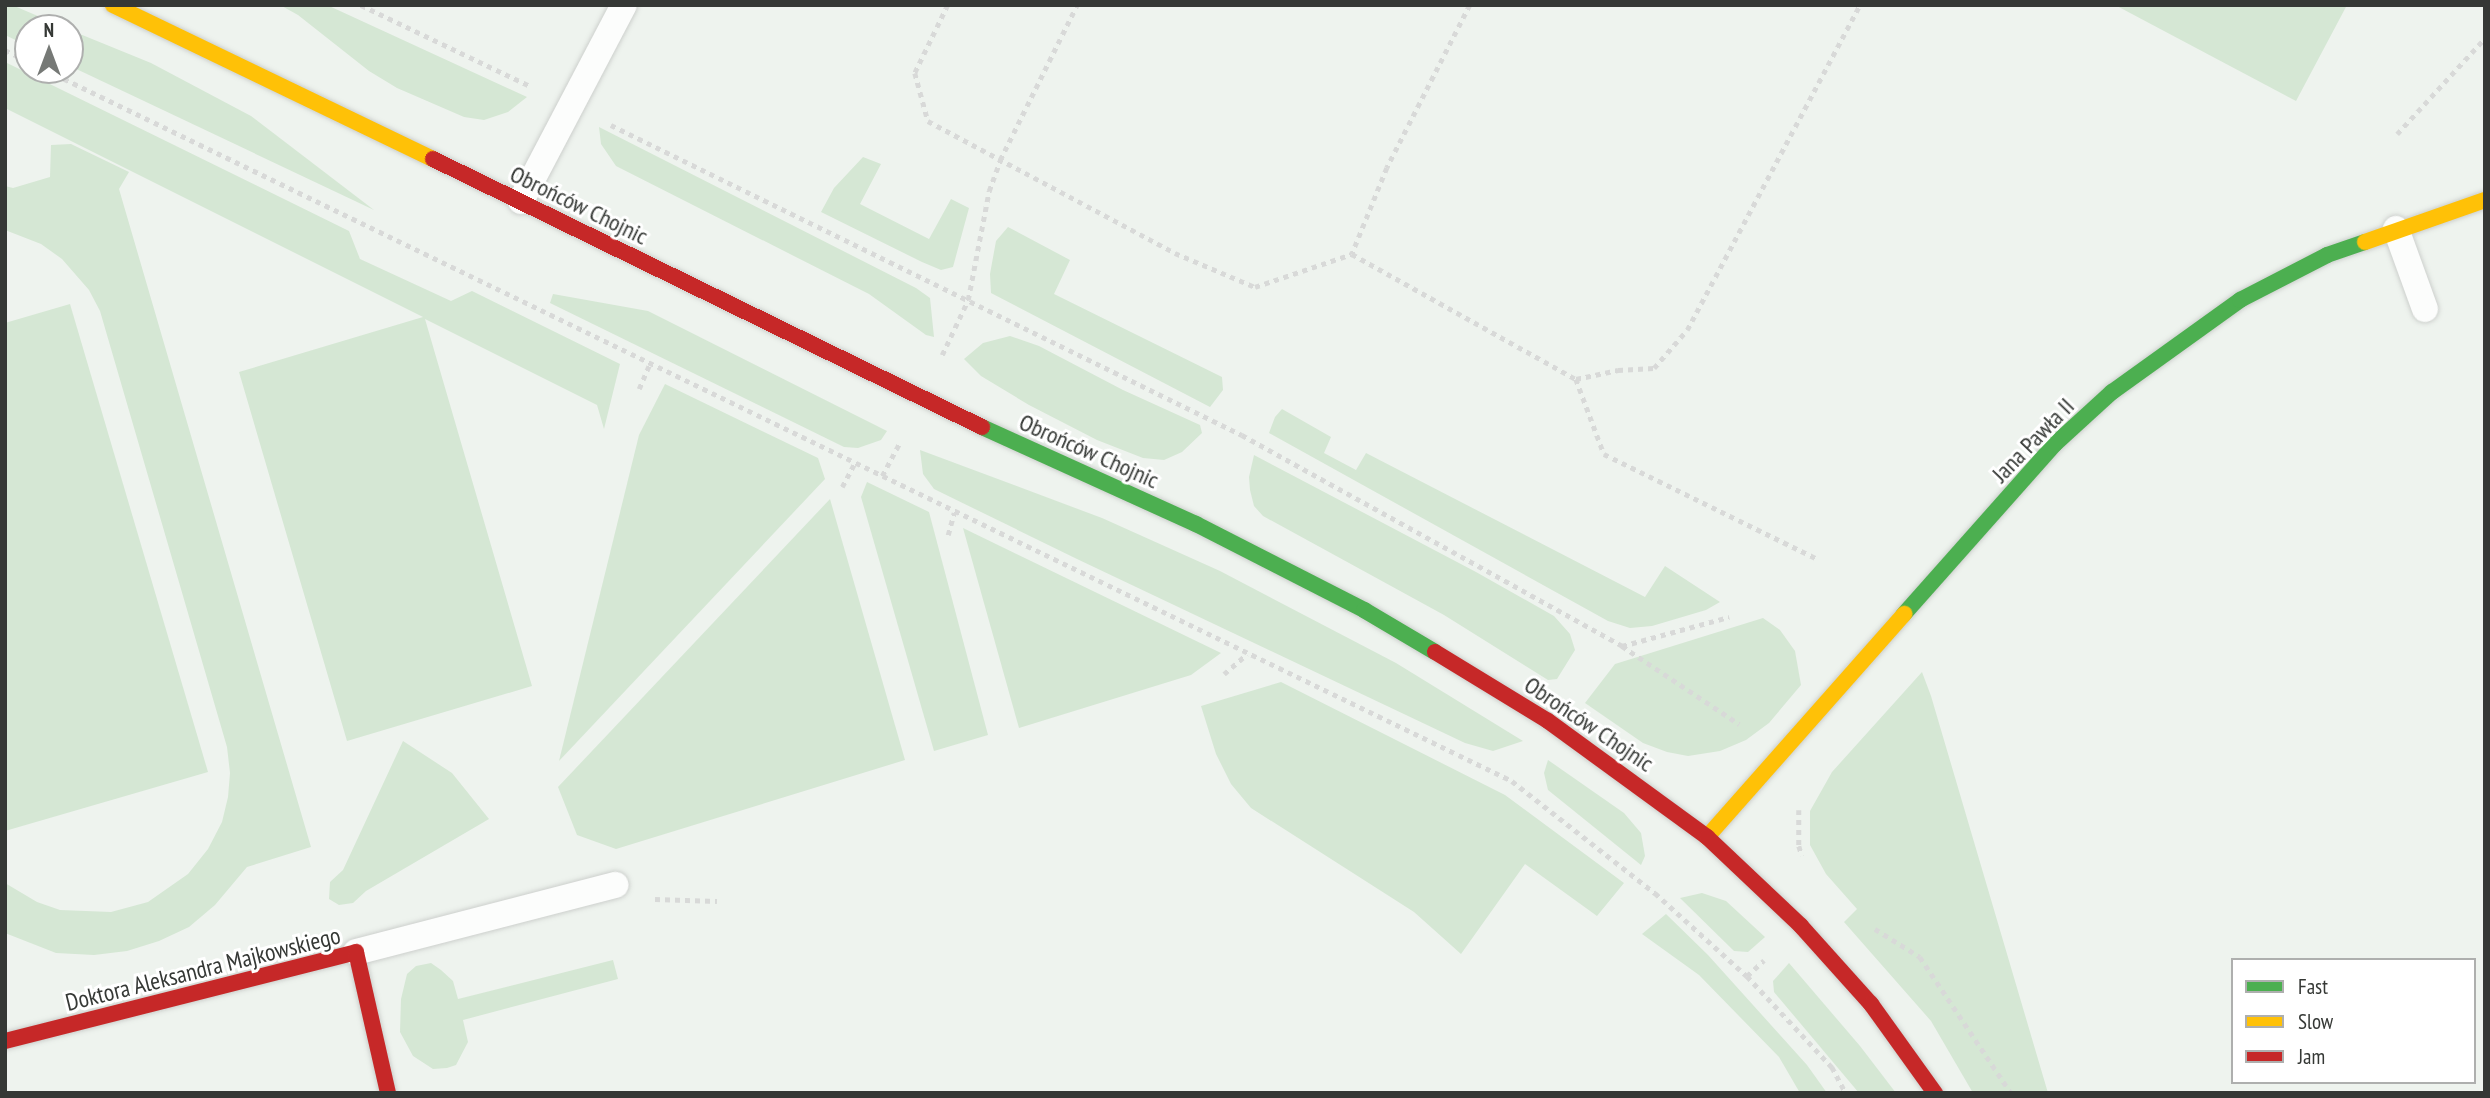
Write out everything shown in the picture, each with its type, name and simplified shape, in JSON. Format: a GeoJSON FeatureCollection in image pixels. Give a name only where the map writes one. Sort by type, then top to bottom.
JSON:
{"type":"FeatureCollection","features":[{"type":"Feature","properties":{"kind":"street","name":"Obrońców Chojnic"},"geometry":{"type":"LineString","coordinates":[[113,5],[521,201],[922,400],[1196,524],[1364,610],[1548,721],[1627,775],[1707,836],[1792,917],[1871,1004],[1935,1093]]}},
{"type":"Feature","properties":{"kind":"street","name":"Jana Pawła II"},"geometry":{"type":"LineString","coordinates":[[1707,836],[2055,444],[2112,392],[2240,300],[2327,255],[2485,200]]}},
{"type":"Feature","properties":{"kind":"street","name":"Doktora Aleksandra Majkowskiego"},"geometry":{"type":"LineString","coordinates":[[5,1041],[356,952],[388,1093]]}},
{"type":"Feature","properties":{"kind":"lane"},"geometry":{"type":"LineString","coordinates":[[521,201],[624,5]]}},
{"type":"Feature","properties":{"kind":"lane"},"geometry":{"type":"LineString","coordinates":[[2396,229],[2425,309]]}},
{"type":"Feature","properties":{"kind":"lane"},"geometry":{"type":"LineString","coordinates":[[356,952],[615,885]]}},
{"type":"Feature","properties":{"kind":"path"},"geometry":{"type":"LineString","coordinates":[[361,5],[573,106],[1242,435],[1622,646],[1743,727]]}},
{"type":"Feature","properties":{"kind":"path"},"geometry":{"type":"LineString","coordinates":[[948,5],[915,73],[928,121],[1175,253],[1255,286],[1352,254],[1576,379],[1604,454],[1817,559]]}},
{"type":"Feature","properties":{"kind":"path"},"geometry":{"type":"LineString","coordinates":[[968,300],[989,191],[1000,160],[1077,5]]}},
{"type":"Feature","properties":{"kind":"path"},"geometry":{"type":"LineString","coordinates":[[1352,254],[1387,168],[1471,5]]}},
{"type":"Feature","properties":{"kind":"path"},"geometry":{"type":"LineString","coordinates":[[1576,379],[1618,370],[1654,368],[1687,330],[1860,5]]}},
{"type":"Feature","properties":{"kind":"path"},"geometry":{"type":"LineString","coordinates":[[2398,134],[2485,38]]}},
{"type":"Feature","properties":{"kind":"path"},"geometry":{"type":"LineString","coordinates":[[75,84],[954,513],[1512,781],[1656,893],[1747,976],[1832,1068],[1846,1093]]}},
{"type":"Feature","properties":{"kind":"path"},"geometry":{"type":"LineString","coordinates":[[639,389],[649,365]]}},
{"type":"Feature","properties":{"kind":"path"},"geometry":{"type":"LineString","coordinates":[[842,487],[855,463]]}},
{"type":"Feature","properties":{"kind":"path"},"geometry":{"type":"LineString","coordinates":[[948,535],[954,513]]}},
{"type":"Feature","properties":{"kind":"path"},"geometry":{"type":"LineString","coordinates":[[1622,646],[1729,617]]}},
{"type":"Feature","properties":{"kind":"path"},"geometry":{"type":"LineString","coordinates":[[1224,674],[1247,654]]}},
{"type":"Feature","properties":{"kind":"path"},"geometry":{"type":"LineString","coordinates":[[1805,798],[1799,808],[1799,846],[1806,866]]}},
{"type":"Feature","properties":{"kind":"path"},"geometry":{"type":"LineString","coordinates":[[653,899],[717,901]]}},
{"type":"Feature","properties":{"kind":"path"},"geometry":{"type":"LineString","coordinates":[[1863,922],[1920,957],[2011,1093]]}},
{"type":"Feature","properties":{"kind":"green space"},"geometry":{"type":"Polygon","coordinates":[[[5,5],[12,5],[33,14],[14,14],[14,39],[5,35],[5,5]]]}},
{"type":"Feature","properties":{"kind":"green space"},"geometry":{"type":"Polygon","coordinates":[[[280,5],[327,5],[527,97],[508,112],[484,120],[464,117],[397,88],[369,71],[298,15],[280,5]]]}},
{"type":"Feature","properties":{"kind":"green space"},"geometry":{"type":"Polygon","coordinates":[[[2115,5],[2347,5],[2296,101],[2115,5]]]}},
{"type":"Feature","properties":{"kind":"green space"},"geometry":{"type":"Polygon","coordinates":[[[84,36],[151,63],[251,116],[374,210],[84,73],[84,36]]]}},
{"type":"Feature","properties":{"kind":"green space"},"geometry":{"type":"Polygon","coordinates":[[[5,62],[14,66],[14,84],[50,84],[349,231],[360,259],[451,301],[472,291],[620,364],[604,429],[597,405],[425,319],[532,686],[347,741],[239,372],[423,317],[5,108],[5,62]]]}},
{"type":"Feature","properties":{"kind":"green space"},"geometry":{"type":"Polygon","coordinates":[[[599,127],[916,288],[930,298],[934,337],[926,335],[869,294],[616,166],[601,144],[599,127]]]}},
{"type":"Feature","properties":{"kind":"green space"},"geometry":{"type":"Polygon","coordinates":[[[71,144],[129,172],[119,189],[311,847],[247,867],[215,905],[189,927],[159,941],[127,951],[94,955],[56,953],[5,933],[5,883],[37,902],[60,910],[111,912],[148,902],[188,874],[208,849],[222,822],[230,773],[227,747],[100,311],[89,290],[62,259],[41,244],[5,230],[5,186],[13,188],[50,177],[51,145],[71,144]]]}},
{"type":"Feature","properties":{"kind":"green space"},"geometry":{"type":"Polygon","coordinates":[[[863,157],[881,164],[860,204],[929,239],[951,199],[969,208],[953,267],[941,270],[821,212],[834,188],[863,157]]]}},
{"type":"Feature","properties":{"kind":"green space"},"geometry":{"type":"Polygon","coordinates":[[[1008,227],[1070,260],[1054,294],[1222,377],[1223,390],[1210,407],[991,293],[990,274],[996,241],[1008,227]]]}},
{"type":"Feature","properties":{"kind":"green space"},"geometry":{"type":"Polygon","coordinates":[[[553,294],[648,311],[887,431],[881,440],[858,448],[844,447],[550,303],[553,294]]]}},
{"type":"Feature","properties":{"kind":"green space"},"geometry":{"type":"Polygon","coordinates":[[[70,304],[208,772],[5,831],[5,323],[70,304]]]}},
{"type":"Feature","properties":{"kind":"green space"},"geometry":{"type":"Polygon","coordinates":[[[1010,336],[1039,346],[1123,390],[1200,425],[1202,433],[1182,452],[1164,460],[1143,458],[1097,440],[1029,405],[981,376],[964,359],[983,343],[1010,336]]]}},
{"type":"Feature","properties":{"kind":"green space"},"geometry":{"type":"Polygon","coordinates":[[[665,384],[818,458],[825,479],[559,761],[639,435],[665,384]]]}},
{"type":"Feature","properties":{"kind":"green space"},"geometry":{"type":"Polygon","coordinates":[[[1282,409],[1331,437],[1324,453],[1356,470],[1366,453],[1645,597],[1665,566],[1720,602],[1706,610],[1652,626],[1630,628],[1608,621],[1269,433],[1275,417],[1282,409]]]}},
{"type":"Feature","properties":{"kind":"green space"},"geometry":{"type":"Polygon","coordinates":[[[920,450],[1102,518],[1220,571],[1396,663],[1523,741],[1493,751],[1465,743],[1077,559],[934,489],[923,474],[920,450]]]}},
{"type":"Feature","properties":{"kind":"green space"},"geometry":{"type":"Polygon","coordinates":[[[1254,455],[1554,616],[1570,634],[1575,650],[1557,679],[1548,680],[1444,615],[1263,516],[1254,506],[1250,490],[1249,477],[1254,455]]]}},
{"type":"Feature","properties":{"kind":"green space"},"geometry":{"type":"Polygon","coordinates":[[[867,482],[929,512],[988,735],[934,751],[861,497],[867,482]]]}},
{"type":"Feature","properties":{"kind":"green space"},"geometry":{"type":"Polygon","coordinates":[[[830,499],[905,760],[616,849],[577,835],[558,787],[830,499]]]}},
{"type":"Feature","properties":{"kind":"green space"},"geometry":{"type":"Polygon","coordinates":[[[963,528],[1221,653],[1191,675],[1019,728],[963,528]]]}},
{"type":"Feature","properties":{"kind":"green space"},"geometry":{"type":"Polygon","coordinates":[[[1763,618],[1780,630],[1795,651],[1801,685],[1769,723],[1746,740],[1720,751],[1688,756],[1667,752],[1643,743],[1585,703],[1615,664],[1763,618]]]}},
{"type":"Feature","properties":{"kind":"green space"},"geometry":{"type":"Polygon","coordinates":[[[1922,672],[2048,1093],[1973,1093],[1931,1021],[1844,922],[1857,909],[1826,874],[1810,845],[1810,811],[1832,772],[1922,672]]]}},
{"type":"Feature","properties":{"kind":"green space"},"geometry":{"type":"Polygon","coordinates":[[[1281,682],[1505,795],[1624,883],[1597,916],[1525,864],[1461,954],[1414,912],[1251,808],[1231,784],[1216,754],[1201,706],[1281,682]]]}},
{"type":"Feature","properties":{"kind":"green space"},"geometry":{"type":"Polygon","coordinates":[[[403,741],[452,773],[489,819],[366,891],[353,903],[339,905],[329,899],[330,882],[343,870],[403,741]]]}},
{"type":"Feature","properties":{"kind":"green space"},"geometry":{"type":"Polygon","coordinates":[[[1548,760],[1624,813],[1641,833],[1645,856],[1641,865],[1548,790],[1544,773],[1548,760]]]}},
{"type":"Feature","properties":{"kind":"green space"},"geometry":{"type":"Polygon","coordinates":[[[1702,893],[1726,901],[1765,937],[1748,952],[1734,951],[1680,898],[1702,893]]]}},
{"type":"Feature","properties":{"kind":"green space"},"geometry":{"type":"Polygon","coordinates":[[[1666,914],[1708,955],[1807,1065],[1827,1093],[1800,1093],[1779,1057],[1699,975],[1642,934],[1666,914]]]}},
{"type":"Feature","properties":{"kind":"green space"},"geometry":{"type":"Polygon","coordinates":[[[613,960],[618,979],[463,1020],[468,1042],[456,1065],[433,1069],[413,1056],[400,1032],[401,999],[407,974],[416,966],[431,963],[441,970],[453,981],[458,999],[613,960]]]}},
{"type":"Feature","properties":{"kind":"green space"},"geometry":{"type":"Polygon","coordinates":[[[1789,963],[1896,1093],[1859,1093],[1774,992],[1773,981],[1789,963]]]}},
{"type":"Feature","properties":{"kind":"traffic: fast"},"geometry":{"type":"LineString","coordinates":[[1904,614],[2055,444],[2112,392],[2240,300],[2327,255],[2365,242]]}},
{"type":"Feature","properties":{"kind":"traffic: fast"},"geometry":{"type":"LineString","coordinates":[[982,427],[1196,524],[1364,610],[1435,652]]}},
{"type":"Feature","properties":{"kind":"traffic: slow"},"geometry":{"type":"LineString","coordinates":[[113,5],[433,159]]}},
{"type":"Feature","properties":{"kind":"traffic: slow"},"geometry":{"type":"LineString","coordinates":[[2365,242],[2485,200]]}},
{"type":"Feature","properties":{"kind":"traffic: slow"},"geometry":{"type":"LineString","coordinates":[[1707,837],[1904,614]]}},
{"type":"Feature","properties":{"kind":"traffic: jam"},"geometry":{"type":"LineString","coordinates":[[433,159],[982,427]]}},
{"type":"Feature","properties":{"kind":"traffic: jam"},"geometry":{"type":"LineString","coordinates":[[1435,652],[1548,721],[1707,837],[1801,926],[1871,1004],[1935,1093]]}},
{"type":"Feature","properties":{"kind":"traffic: jam"},"geometry":{"type":"LineString","coordinates":[[5,1041],[356,952],[388,1093]]}}]}
